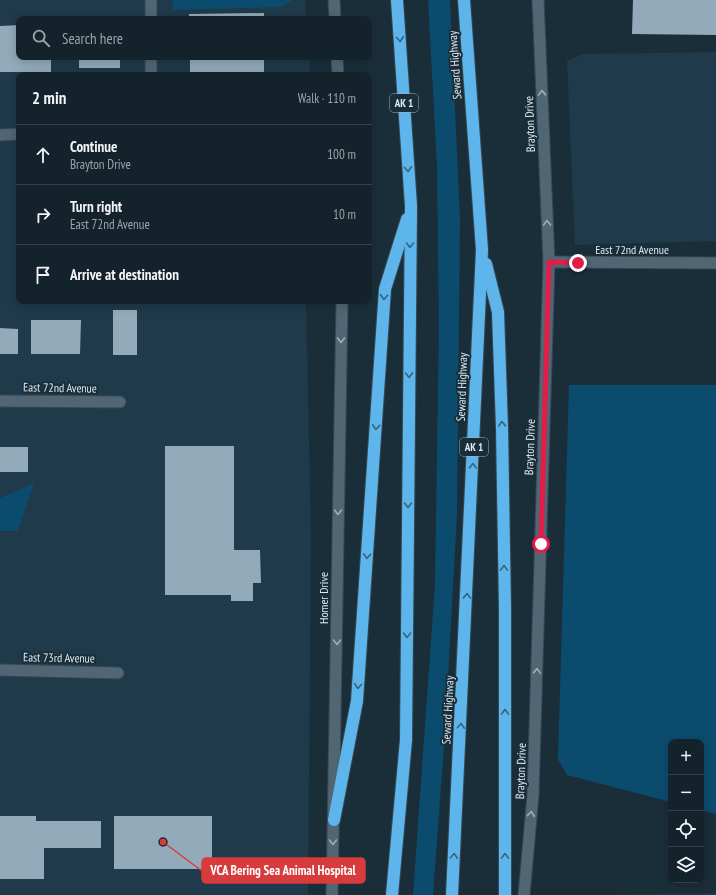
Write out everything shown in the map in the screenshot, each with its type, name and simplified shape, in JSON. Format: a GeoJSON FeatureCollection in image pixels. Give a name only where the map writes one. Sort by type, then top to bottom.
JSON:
{"type":"FeatureCollection","features":[{"type":"Feature","properties":{"kind":"highway","name":"AK 1"},"geometry":{"type":"LineString","coordinates":[[392,895],[406,740],[411,206],[397,0]]}},
{"type":"Feature","properties":{"kind":"highway","name":"Seward Highway"},"geometry":{"type":"LineString","coordinates":[[452,895],[482,250],[464,0]]}},
{"type":"Feature","properties":{"kind":"highway"},"geometry":{"type":"LineString","coordinates":[[334,820],[357,701],[385,289],[411,206]]}},
{"type":"Feature","properties":{"kind":"highway"},"geometry":{"type":"LineString","coordinates":[[482,250],[498,312],[502,421],[505,648],[505,895]]}},
{"type":"Feature","properties":{"kind":"street"},"geometry":{"type":"LineString","coordinates":[[151,0],[151,16]]}},
{"type":"Feature","properties":{"kind":"street"},"geometry":{"type":"LineString","coordinates":[[334,0],[335,16]]}},
{"type":"Feature","properties":{"kind":"street","name":"Brayton Drive"},"geometry":{"type":"LineString","coordinates":[[524,895],[533,795],[549,262],[538,0]]}},
{"type":"Feature","properties":{"kind":"street"},"geometry":{"type":"LineString","coordinates":[[151,60],[151,72]]}},
{"type":"Feature","properties":{"kind":"street"},"geometry":{"type":"LineString","coordinates":[[337,60],[338,72]]}},
{"type":"Feature","properties":{"kind":"street"},"geometry":{"type":"LineString","coordinates":[[0,135],[16,134]]}},
{"type":"Feature","properties":{"kind":"street","name":"East 72nd Avenue"},"geometry":{"type":"LineString","coordinates":[[549,262],[716,263]]}},
{"type":"Feature","properties":{"kind":"street","name":"Homer Drive"},"geometry":{"type":"LineString","coordinates":[[332,895],[342,304]]}},
{"type":"Feature","properties":{"kind":"street","name":"East 72nd Avenue"},"geometry":{"type":"LineString","coordinates":[[0,401],[120,402]]}},
{"type":"Feature","properties":{"kind":"street","name":"East 73rd Avenue"},"geometry":{"type":"LineString","coordinates":[[0,670],[118,673]]}},
{"type":"Feature","properties":{"kind":"shaded area"},"geometry":{"type":"Polygon","coordinates":[[[0,0],[305,0],[306,16],[16,16],[16,60],[309,60],[310,72],[16,72],[16,304],[306,304],[311,537],[308,895],[0,895],[0,0]]]}},
{"type":"Feature","properties":{"kind":"shaded area"},"geometry":{"type":"Polygon","coordinates":[[[173,0],[293,0],[281,7],[172,10],[173,0]]]}},
{"type":"Feature","properties":{"kind":"shaded area"},"geometry":{"type":"Polygon","coordinates":[[[428,0],[450,0],[460,220],[457,513],[445,732],[433,895],[413,895],[435,584],[439,327],[437,165],[428,0]]]}},
{"type":"Feature","properties":{"kind":"shaded area"},"geometry":{"type":"Polygon","coordinates":[[[716,52],[716,241],[575,245],[567,61],[583,54],[716,52]]]}},
{"type":"Feature","properties":{"kind":"shaded area"},"geometry":{"type":"Polygon","coordinates":[[[569,385],[716,385],[716,814],[704,811],[704,739],[668,739],[668,801],[567,775],[558,759],[569,385]]]}},
{"type":"Feature","properties":{"kind":"shaded area"},"geometry":{"type":"Polygon","coordinates":[[[34,483],[18,531],[0,531],[0,498],[34,483]]]}},
{"type":"Feature","properties":{"kind":"shaded area"},"geometry":{"type":"Polygon","coordinates":[[[716,893],[716,895],[614,895],[716,893]]]}},
{"type":"Feature","properties":{"kind":"building"},"geometry":{"type":"Polygon","coordinates":[[[633,0],[716,0],[716,35],[632,34],[633,0]]]}},
{"type":"Feature","properties":{"kind":"building"},"geometry":{"type":"Polygon","coordinates":[[[264,13],[264,16],[189,16],[189,14],[264,13]]]}},
{"type":"Feature","properties":{"kind":"building"},"geometry":{"type":"Polygon","coordinates":[[[16,25],[16,60],[51,60],[51,72],[0,72],[0,26],[16,25]]]}},
{"type":"Feature","properties":{"kind":"building"},"geometry":{"type":"Polygon","coordinates":[[[79,60],[120,60],[120,68],[79,68],[79,60]]]}},
{"type":"Feature","properties":{"kind":"building"},"geometry":{"type":"Polygon","coordinates":[[[190,60],[264,60],[264,72],[190,72],[190,60]]]}},
{"type":"Feature","properties":{"kind":"building"},"geometry":{"type":"Polygon","coordinates":[[[113,310],[137,310],[137,355],[113,355],[113,310]]]}},
{"type":"Feature","properties":{"kind":"building"},"geometry":{"type":"Polygon","coordinates":[[[31,320],[81,320],[80,354],[31,354],[31,320]]]}},
{"type":"Feature","properties":{"kind":"building"},"geometry":{"type":"Polygon","coordinates":[[[0,328],[18,329],[18,354],[0,354],[0,328]]]}},
{"type":"Feature","properties":{"kind":"building"},"geometry":{"type":"Polygon","coordinates":[[[165,446],[234,446],[234,550],[260,550],[261,583],[253,583],[253,601],[231,601],[231,595],[165,595],[165,446]]]}},
{"type":"Feature","properties":{"kind":"building"},"geometry":{"type":"Polygon","coordinates":[[[0,447],[28,447],[28,472],[0,472],[0,447]]]}},
{"type":"Feature","properties":{"kind":"building"},"geometry":{"type":"Polygon","coordinates":[[[0,816],[36,816],[36,821],[101,821],[101,848],[44,848],[44,879],[0,879],[0,816]]]}},
{"type":"Feature","properties":{"kind":"building"},"geometry":{"type":"Polygon","coordinates":[[[114,816],[212,816],[212,869],[114,869],[114,816]]]}},
{"type":"Feature","properties":{"kind":"place","name":"VCA Bering Sea Animal Hospital"},"geometry":{"type":"Point","coordinates":[163,842]}},
{"type":"Feature","properties":{"kind":"route"},"geometry":{"type":"LineString","coordinates":[[541,544],[549,262],[578,263]]}}]}
